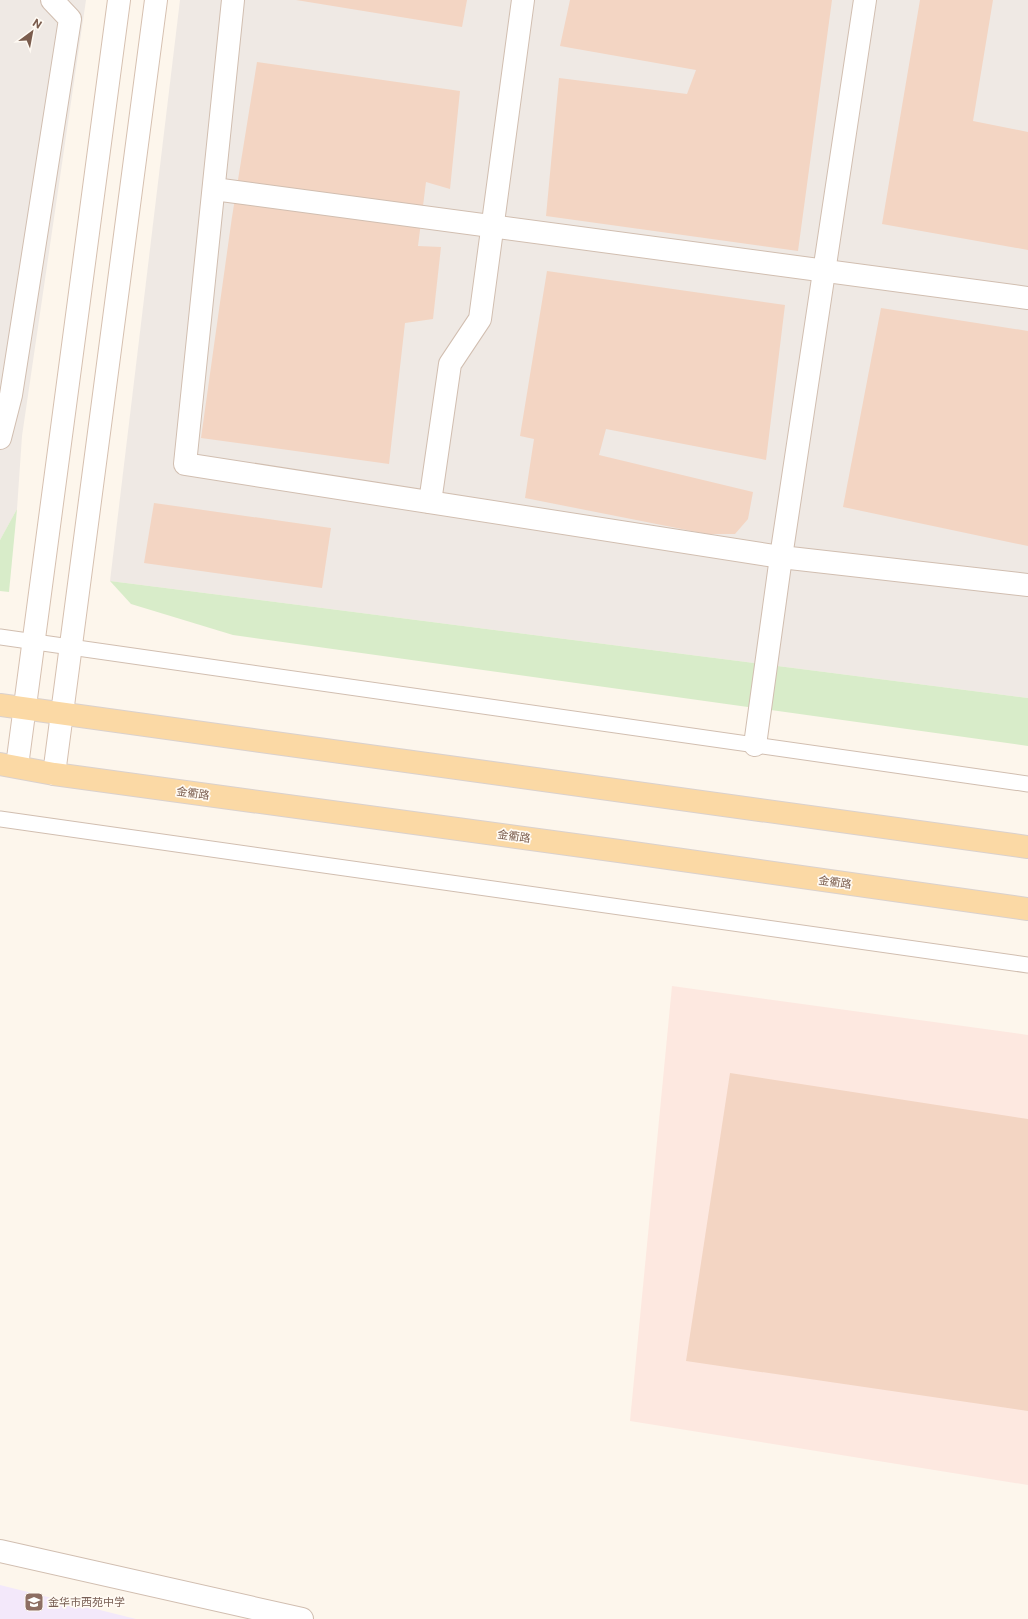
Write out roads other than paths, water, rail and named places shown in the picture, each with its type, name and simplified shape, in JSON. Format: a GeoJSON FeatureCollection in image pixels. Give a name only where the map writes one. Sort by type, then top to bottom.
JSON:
{"type":"FeatureCollection","features":[{"type":"Feature","properties":{"kind":"main road"},"geometry":{"type":"LineString","coordinates":[[0,705],[1028,847]]}},
{"type":"Feature","properties":{"kind":"main road","name":"金衢路"},"geometry":{"type":"LineString","coordinates":[[8,765],[54,774],[612,850],[1028,910]]}},
{"type":"Feature","properties":{"kind":"street"},"geometry":{"type":"LineString","coordinates":[[0,438],[11,395],[70,19],[52,0]]}},
{"type":"Feature","properties":{"kind":"street"},"geometry":{"type":"LineString","coordinates":[[8,765],[24,708],[119,0]]}},
{"type":"Feature","properties":{"kind":"street"},"geometry":{"type":"LineString","coordinates":[[54,774],[156,0]]}},
{"type":"Feature","properties":{"kind":"street"},"geometry":{"type":"LineString","coordinates":[[233,0],[185,464],[781,557],[1028,585]]}},
{"type":"Feature","properties":{"kind":"street"},"geometry":{"type":"LineString","coordinates":[[430,502],[450,364],[480,319],[523,0]]}},
{"type":"Feature","properties":{"kind":"street"},"geometry":{"type":"LineString","coordinates":[[755,745],[781,557],[864,0]]}},
{"type":"Feature","properties":{"kind":"street"},"geometry":{"type":"LineString","coordinates":[[214,190],[1028,298]]}},
{"type":"Feature","properties":{"kind":"street"},"geometry":{"type":"LineString","coordinates":[[0,1551],[302,1619]]}},
{"type":"Feature","properties":{"kind":"lane"},"geometry":{"type":"LineString","coordinates":[[0,637],[1028,784]]}},
{"type":"Feature","properties":{"kind":"lane"},"geometry":{"type":"LineString","coordinates":[[0,819],[1028,965]]}},
{"type":"Feature","properties":{"kind":"place","name":"金华市西苑中学"},"geometry":{"type":"Point","coordinates":[34,1602]}}]}
